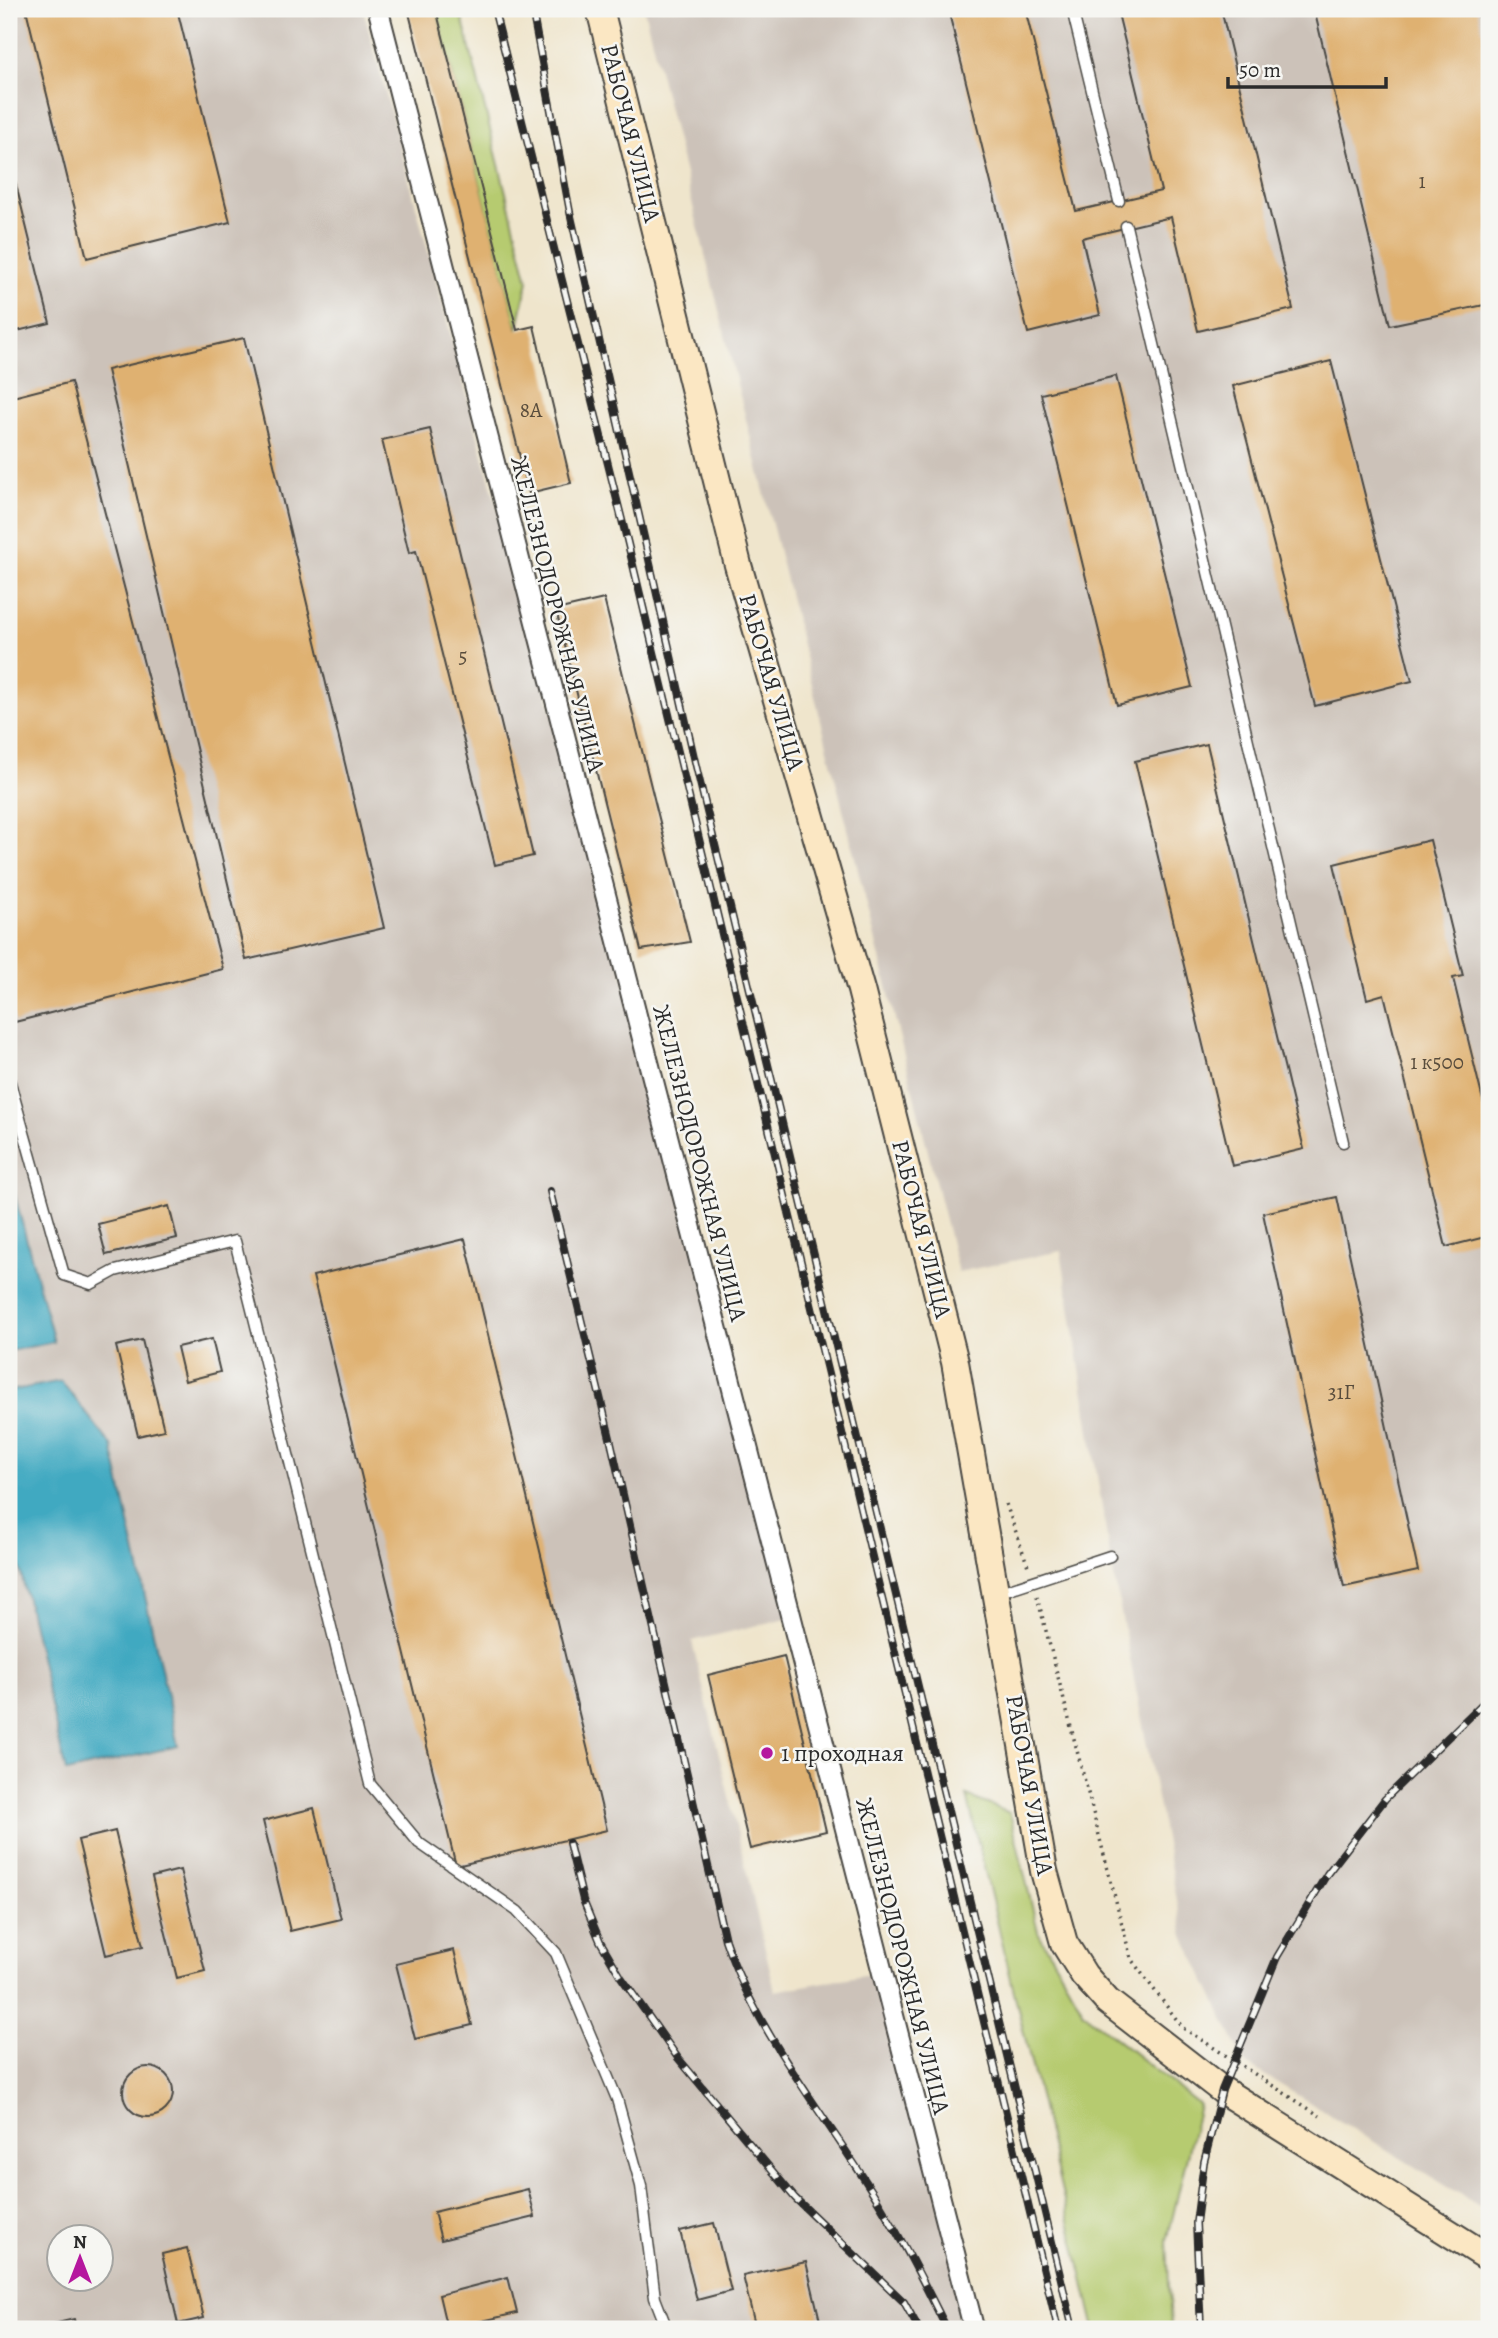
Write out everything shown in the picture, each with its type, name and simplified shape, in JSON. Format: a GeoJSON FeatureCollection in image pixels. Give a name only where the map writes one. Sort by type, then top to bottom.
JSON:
{"type":"FeatureCollection","features":[{"type":"Feature","properties":{"kind":"street","name":"ЖЕЛЕЗНОДОРОЖНАЯ УЛИЦА"},"geometry":{"type":"LineString","coordinates":[[378,9],[974,2329]]}},
{"type":"Feature","properties":{"kind":"street","name":"РАБОЧАЯ УЛИЦА"},"geometry":{"type":"LineString","coordinates":[[600,9],[737,565],[861,990],[955,1362],[1044,1871],[1065,1943],[1084,1975],[1107,2001],[1222,2090],[1489,2258]]}},
{"type":"Feature","properties":{"kind":"lane"},"geometry":{"type":"LineString","coordinates":[[1072,9],[1119,201]]}},
{"type":"Feature","properties":{"kind":"lane"},"geometry":{"type":"LineString","coordinates":[[1126,226],[1343,1142]]}},
{"type":"Feature","properties":{"kind":"lane"},"geometry":{"type":"LineString","coordinates":[[9,1079],[64,1275],[91,1284],[115,1271],[235,1241],[370,1784],[419,1843],[517,1911],[556,1953],[617,2099],[641,2186],[655,2298],[667,2329]]}},
{"type":"Feature","properties":{"kind":"lane"},"geometry":{"type":"LineString","coordinates":[[995,1593],[1110,1556]]}},
{"type":"Feature","properties":{"kind":"path"},"geometry":{"type":"LineString","coordinates":[[1006,1504],[1033,1581],[1131,1959],[1183,2028],[1320,2116]]}},
{"type":"Feature","properties":{"kind":"shaded area"},"geometry":{"type":"Polygon","coordinates":[[[9,9],[363,9],[795,1616],[692,1641],[775,1991],[881,1972],[973,2329],[9,2329],[9,9]]]}},
{"type":"Feature","properties":{"kind":"shaded area"},"geometry":{"type":"Polygon","coordinates":[[[644,9],[1489,9],[1489,2212],[1245,2063],[1184,1936],[1110,1556],[1061,1251],[958,1272],[644,9]]]}},
{"type":"Feature","properties":{"kind":"green space"},"geometry":{"type":"Polygon","coordinates":[[[436,9],[460,9],[528,281],[517,330],[436,9]]]}},
{"type":"Feature","properties":{"kind":"green space"},"geometry":{"type":"Polygon","coordinates":[[[967,1796],[1010,1813],[1038,1932],[1084,2013],[1199,2105],[1167,2241],[1171,2329],[1095,2329],[967,1796]]]}},
{"type":"Feature","properties":{"kind":"water"},"geometry":{"type":"Polygon","coordinates":[[[9,1174],[54,1342],[9,1351],[9,1174]]]}},
{"type":"Feature","properties":{"kind":"water"},"geometry":{"type":"Polygon","coordinates":[[[61,1381],[112,1446],[178,1746],[66,1772],[9,1520],[9,1391],[61,1381]]]}},
{"type":"Feature","properties":{"kind":"building"},"geometry":{"type":"Polygon","coordinates":[[[26,9],[177,9],[230,222],[87,258],[26,9]]]}},
{"type":"Feature","properties":{"kind":"building"},"geometry":{"type":"Polygon","coordinates":[[[408,9],[436,9],[517,330],[534,326],[571,483],[529,493],[408,9]]]}},
{"type":"Feature","properties":{"kind":"building"},"geometry":{"type":"Polygon","coordinates":[[[948,9],[1025,9],[1076,211],[1161,191],[1117,9],[1221,9],[1293,309],[1198,331],[1171,217],[1082,238],[1100,315],[1028,333],[948,9]]]}},
{"type":"Feature","properties":{"kind":"building"},"geometry":{"type":"Polygon","coordinates":[[[1314,9],[1477,9],[1489,58],[1489,304],[1390,325],[1314,9]]]}},
{"type":"Feature","properties":{"kind":"building"},"geometry":{"type":"Polygon","coordinates":[[[9,156],[50,323],[9,333],[9,156]]]}},
{"type":"Feature","properties":{"kind":"building"},"geometry":{"type":"Polygon","coordinates":[[[244,338],[384,928],[246,960],[107,370],[244,338]]]}},
{"type":"Feature","properties":{"kind":"building"},"geometry":{"type":"Polygon","coordinates":[[[1331,361],[1412,681],[1315,706],[1233,386],[1331,361]]]}},
{"type":"Feature","properties":{"kind":"building"},"geometry":{"type":"Polygon","coordinates":[[[1116,376],[1192,687],[1117,705],[1041,394],[1116,376]]]}},
{"type":"Feature","properties":{"kind":"building"},"geometry":{"type":"Polygon","coordinates":[[[71,382],[223,969],[15,1022],[9,999],[9,398],[71,382]]]}},
{"type":"Feature","properties":{"kind":"building"},"geometry":{"type":"Polygon","coordinates":[[[430,429],[533,856],[495,865],[416,551],[409,553],[382,440],[430,429]]]}},
{"type":"Feature","properties":{"kind":"building"},"geometry":{"type":"Polygon","coordinates":[[[604,599],[690,942],[641,950],[556,610],[604,599]]]}},
{"type":"Feature","properties":{"kind":"building"},"geometry":{"type":"Polygon","coordinates":[[[1207,744],[1304,1149],[1232,1166],[1135,761],[1207,744]]]}},
{"type":"Feature","properties":{"kind":"building"},"geometry":{"type":"Polygon","coordinates":[[[1430,840],[1463,976],[1453,978],[1489,1125],[1489,1236],[1446,1247],[1384,994],[1367,999],[1334,864],[1430,840]]]}},
{"type":"Feature","properties":{"kind":"building"},"geometry":{"type":"Polygon","coordinates":[[[1337,1197],[1418,1571],[1344,1587],[1263,1213],[1337,1197]]]}},
{"type":"Feature","properties":{"kind":"building"},"geometry":{"type":"Polygon","coordinates":[[[169,1206],[177,1238],[106,1255],[98,1224],[169,1206]]]}},
{"type":"Feature","properties":{"kind":"building"},"geometry":{"type":"Polygon","coordinates":[[[465,1239],[607,1830],[456,1866],[313,1276],[465,1239]]]}},
{"type":"Feature","properties":{"kind":"building"},"geometry":{"type":"Polygon","coordinates":[[[212,1339],[220,1372],[185,1381],[177,1347],[212,1339]]]}},
{"type":"Feature","properties":{"kind":"building"},"geometry":{"type":"Polygon","coordinates":[[[142,1340],[164,1430],[138,1436],[116,1346],[142,1340]]]}},
{"type":"Feature","properties":{"kind":"building","name":"1 проходная"},"geometry":{"type":"Polygon","coordinates":[[[784,1656],[826,1831],[750,1849],[708,1675],[784,1656]]]}},
{"type":"Feature","properties":{"kind":"building"},"geometry":{"type":"Polygon","coordinates":[[[314,1808],[341,1919],[290,1931],[263,1821],[314,1808]]]}},
{"type":"Feature","properties":{"kind":"building"},"geometry":{"type":"Polygon","coordinates":[[[115,1831],[143,1946],[106,1955],[78,1840],[115,1831]]]}},
{"type":"Feature","properties":{"kind":"building"},"geometry":{"type":"Polygon","coordinates":[[[180,1870],[205,1971],[177,1978],[152,1877],[180,1870]]]}},
{"type":"Feature","properties":{"kind":"building"},"geometry":{"type":"Polygon","coordinates":[[[454,1950],[472,2025],[415,2039],[396,1964],[454,1950]]]}},
{"type":"Feature","properties":{"kind":"building"},"geometry":{"type":"Polygon","coordinates":[[[148,2067],[165,2075],[173,2092],[165,2109],[148,2117],[131,2109],[123,2092],[131,2075],[148,2067]]]}},
{"type":"Feature","properties":{"kind":"building"},"geometry":{"type":"Polygon","coordinates":[[[528,2189],[535,2217],[441,2240],[434,2212],[528,2189]]]}},
{"type":"Feature","properties":{"kind":"building"},"geometry":{"type":"Polygon","coordinates":[[[714,2223],[731,2291],[697,2300],[680,2231],[714,2223]]]}},
{"type":"Feature","properties":{"kind":"building"},"geometry":{"type":"Polygon","coordinates":[[[187,2248],[204,2318],[178,2324],[162,2254],[187,2248]]]}},
{"type":"Feature","properties":{"kind":"building"},"geometry":{"type":"Polygon","coordinates":[[[806,2262],[822,2329],[740,2329],[755,2325],[743,2276],[806,2262]]]}},
{"type":"Feature","properties":{"kind":"building"},"geometry":{"type":"Polygon","coordinates":[[[508,2277],[517,2313],[447,2329],[439,2295],[508,2277]]]}},
{"type":"Feature","properties":{"kind":"building"},"geometry":{"type":"Polygon","coordinates":[[[74,2319],[76,2329],[37,2329],[37,2328],[74,2319]]]}},
{"type":"Feature","properties":{"kind":"railway"},"geometry":{"type":"LineString","coordinates":[[494,9],[627,540],[1058,2329]]}},
{"type":"Feature","properties":{"kind":"railway"},"geometry":{"type":"LineString","coordinates":[[532,9],[570,212],[696,766],[1073,2329]]}},
{"type":"Feature","properties":{"kind":"railway"},"geometry":{"type":"LineString","coordinates":[[550,1191],[610,1438],[725,1940],[757,2013],[887,2216],[947,2329]]}},
{"type":"Feature","properties":{"kind":"railway"},"geometry":{"type":"LineString","coordinates":[[1201,2329],[1196,2223],[1204,2162],[1222,2090],[1277,1957],[1327,1874],[1385,1799],[1489,1697]]}},
{"type":"Feature","properties":{"kind":"railway"},"geometry":{"type":"LineString","coordinates":[[569,1843],[583,1900],[600,1941],[621,1977],[678,2058],[795,2198],[904,2302],[919,2329]]}},
{"type":"Feature","properties":{"kind":"place","name":"1 проходная"},"geometry":{"type":"Point","coordinates":[767,1753]}}]}
